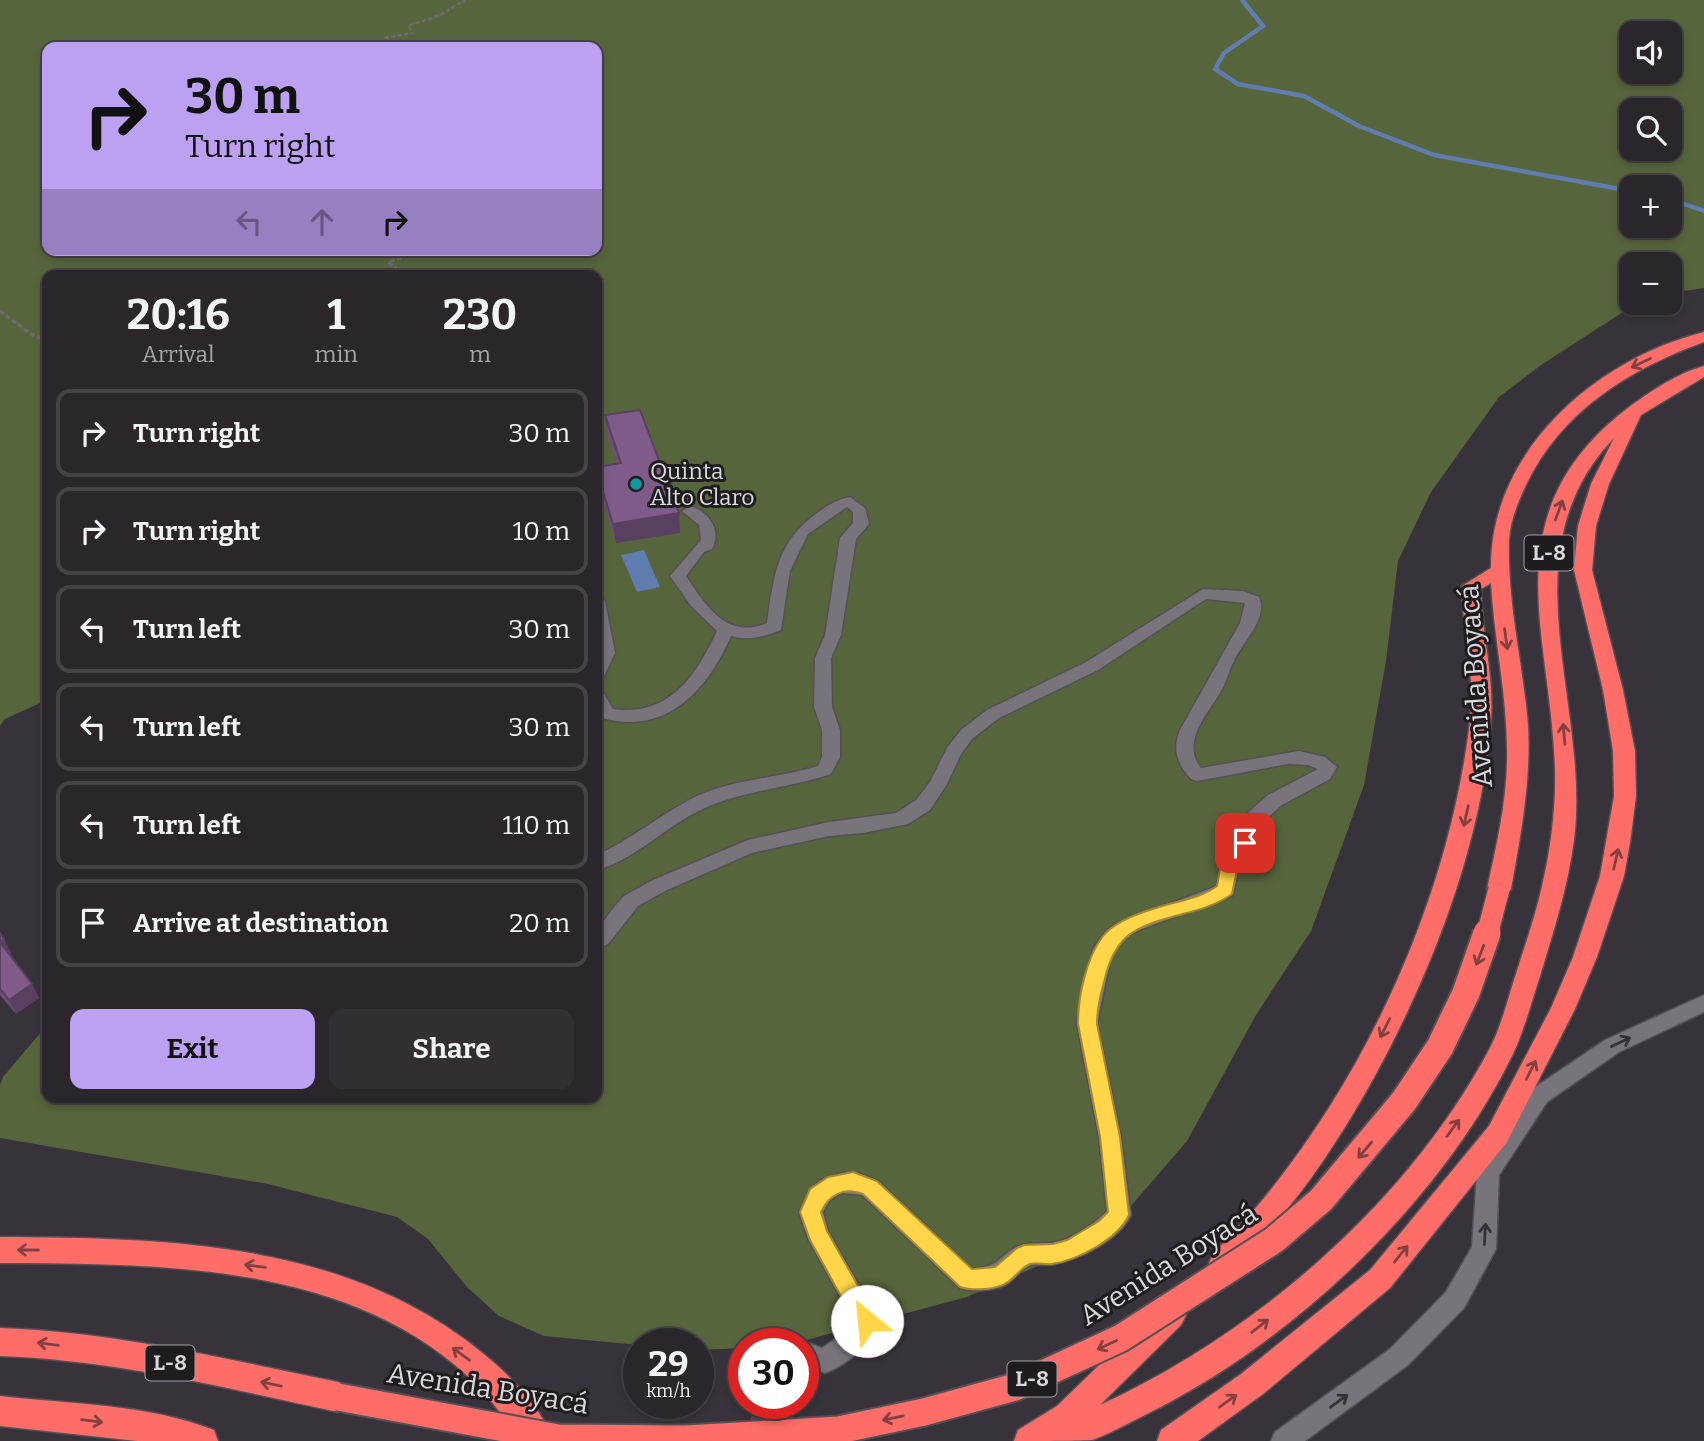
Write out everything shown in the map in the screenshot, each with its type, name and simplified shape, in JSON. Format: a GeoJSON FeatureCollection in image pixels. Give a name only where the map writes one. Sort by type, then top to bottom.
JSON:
{"type":"FeatureCollection","features":[{"type":"Feature","properties":{"kind":"highway","name":"Avenida Boyacá"},"geometry":{"type":"LineString","coordinates":[[0,1342],[34,1342],[135,1356],[558,1438],[686,1439],[839,1430],[924,1412],[1015,1387],[1121,1338],[1274,1240],[1321,1200],[1404,1101],[1440,1046],[1465,993],[1485,941],[1499,890],[1517,793],[1518,751],[1500,571],[1500,538],[1506,510],[1524,467],[1557,424],[1591,394],[1619,374],[1704,337]]}},
{"type":"Feature","properties":{"kind":"highway","name":"L-8"},"geometry":{"type":"LineString","coordinates":[[1054,1441],[1108,1418],[1229,1350],[1318,1278],[1404,1193],[1476,1097],[1503,1048],[1552,902],[1566,803],[1566,748],[1551,641],[1546,568],[1553,524],[1569,483],[1597,443],[1637,408],[1704,371]]}},
{"type":"Feature","properties":{"kind":"highway"},"geometry":{"type":"LineString","coordinates":[[1172,1441],[1252,1384],[1380,1279],[1498,1134],[1563,1009],[1585,957],[1612,876],[1625,796],[1623,751],[1613,690],[1583,570],[1587,526],[1600,484],[1637,408]]}},
{"type":"Feature","properties":{"kind":"highway"},"geometry":{"type":"LineString","coordinates":[[1029,1441],[1068,1416],[1250,1237],[1309,1161],[1362,1074],[1417,958],[1461,835],[1474,779],[1481,725],[1481,670],[1472,586],[1500,571]]}},
{"type":"Feature","properties":{"kind":"highway"},"geometry":{"type":"LineString","coordinates":[[0,1250],[100,1250],[202,1258],[282,1270],[335,1286],[377,1302],[412,1320],[482,1369],[539,1441]]}},
{"type":"Feature","properties":{"kind":"highway"},"geometry":{"type":"LineString","coordinates":[[0,1411],[137,1426],[203,1441]]}},
{"type":"Feature","properties":{"kind":"street"},"geometry":{"type":"LineString","coordinates":[[602,861],[632,847],[696,804],[732,791],[800,778],[825,769],[831,757],[831,730],[823,708],[824,658],[832,635],[848,538],[861,524],[860,511],[850,502],[838,504],[801,532],[782,571],[775,626],[758,636],[719,625],[696,602],[678,576],[699,549],[707,546],[710,537],[709,527],[690,511]]}},
{"type":"Feature","properties":{"kind":"street"},"geometry":{"type":"LineString","coordinates":[[602,938],[609,932],[621,909],[631,901],[732,853],[829,829],[901,819],[923,805],[938,784],[953,752],[967,734],[993,714],[1091,666],[1203,594],[1243,596],[1253,601],[1254,609],[1244,633],[1228,654],[1216,684],[1189,729],[1183,748],[1188,764],[1197,775],[1246,767],[1269,759],[1306,758],[1319,761],[1328,767],[1324,775],[1275,800],[1248,824],[1245,843],[1232,853],[1226,890],[1212,899],[1158,914],[1126,928],[1105,947],[1087,1010],[1087,1024],[1110,1137],[1119,1215],[1107,1227],[1073,1247],[1053,1254],[1024,1255],[999,1276],[968,1280],[870,1188],[853,1181],[835,1184],[818,1196],[811,1212],[817,1234],[867,1321],[859,1337],[825,1361],[819,1359]]}},
{"type":"Feature","properties":{"kind":"street"},"geometry":{"type":"LineString","coordinates":[[602,707],[608,714],[637,717],[664,709],[705,672],[719,625]]}},
{"type":"Feature","properties":{"kind":"street"},"geometry":{"type":"LineString","coordinates":[[602,627],[607,653],[602,664]]}},
{"type":"Feature","properties":{"kind":"street"},"geometry":{"type":"LineString","coordinates":[[1284,1441],[1399,1357],[1455,1300],[1484,1249],[1488,1173],[1539,1096],[1612,1046],[1704,1003]]}},
{"type":"Feature","properties":{"kind":"path"},"geometry":{"type":"LineString","coordinates":[[384,42],[385,38],[413,33],[408,26],[438,16],[465,0]]}},
{"type":"Feature","properties":{"kind":"path"},"geometry":{"type":"LineString","coordinates":[[398,270],[388,262],[406,256]]}},
{"type":"Feature","properties":{"kind":"path"},"geometry":{"type":"LineString","coordinates":[[0,311],[42,339]]}},
{"type":"Feature","properties":{"kind":"green space"},"geometry":{"type":"Polygon","coordinates":[[[0,0],[1704,0],[1704,288],[1682,291],[1682,252],[1619,252],[1619,315],[1541,365],[1499,397],[1431,492],[1398,561],[1386,661],[1364,785],[1311,931],[1256,1015],[1187,1141],[1130,1207],[1065,1254],[967,1297],[819,1337],[819,1328],[728,1328],[728,1349],[714,1349],[714,1328],[623,1328],[623,1343],[544,1336],[499,1316],[467,1287],[428,1239],[397,1217],[268,1184],[0,1138],[0,1085],[3,1077],[42,1031],[42,1103],[602,1103],[602,270],[42,270],[42,702],[5,719],[0,726],[0,0]]]}},
{"type":"Feature","properties":{"kind":"water"},"geometry":{"type":"Polygon","coordinates":[[[644,550],[660,587],[637,592],[621,555],[644,550]]]}},
{"type":"Feature","properties":{"kind":"building","name":"Quinta Alto Claro"},"geometry":{"type":"Polygon","coordinates":[[[640,410],[679,513],[613,524],[602,488],[602,466],[621,463],[605,415],[640,410]]]}},
{"type":"Feature","properties":{"kind":"building"},"geometry":{"type":"Polygon","coordinates":[[[0,942],[32,984],[9,1000],[0,989],[0,942]]]}},
{"type":"Feature","properties":{"kind":"waterway"},"geometry":{"type":"LineString","coordinates":[[1242,0],[1263,26],[1224,53],[1215,69],[1238,84],[1304,96],[1359,126],[1434,155],[1619,189]]}},
{"type":"Feature","properties":{"kind":"waterway"},"geometry":{"type":"LineString","coordinates":[[1682,203],[1704,211]]}},
{"type":"Feature","properties":{"kind":"tunnel"},"geometry":{"type":"LineString","coordinates":[[753,1441],[763,1419]]}},
{"type":"Feature","properties":{"kind":"place","name":"Quinta Alto Claro"},"geometry":{"type":"Point","coordinates":[636,484]}},
{"type":"Feature","properties":{"kind":"route"},"geometry":{"type":"LineString","coordinates":[[867,1321],[834,1258],[817,1234],[811,1212],[818,1196],[835,1184],[853,1181],[870,1188],[968,1280],[999,1276],[1024,1255],[1053,1254],[1073,1247],[1107,1227],[1119,1215],[1115,1201],[1110,1137],[1087,1024],[1087,1010],[1099,961],[1105,947],[1117,933],[1158,914],[1212,899],[1226,890],[1232,853],[1245,843]]}}]}
